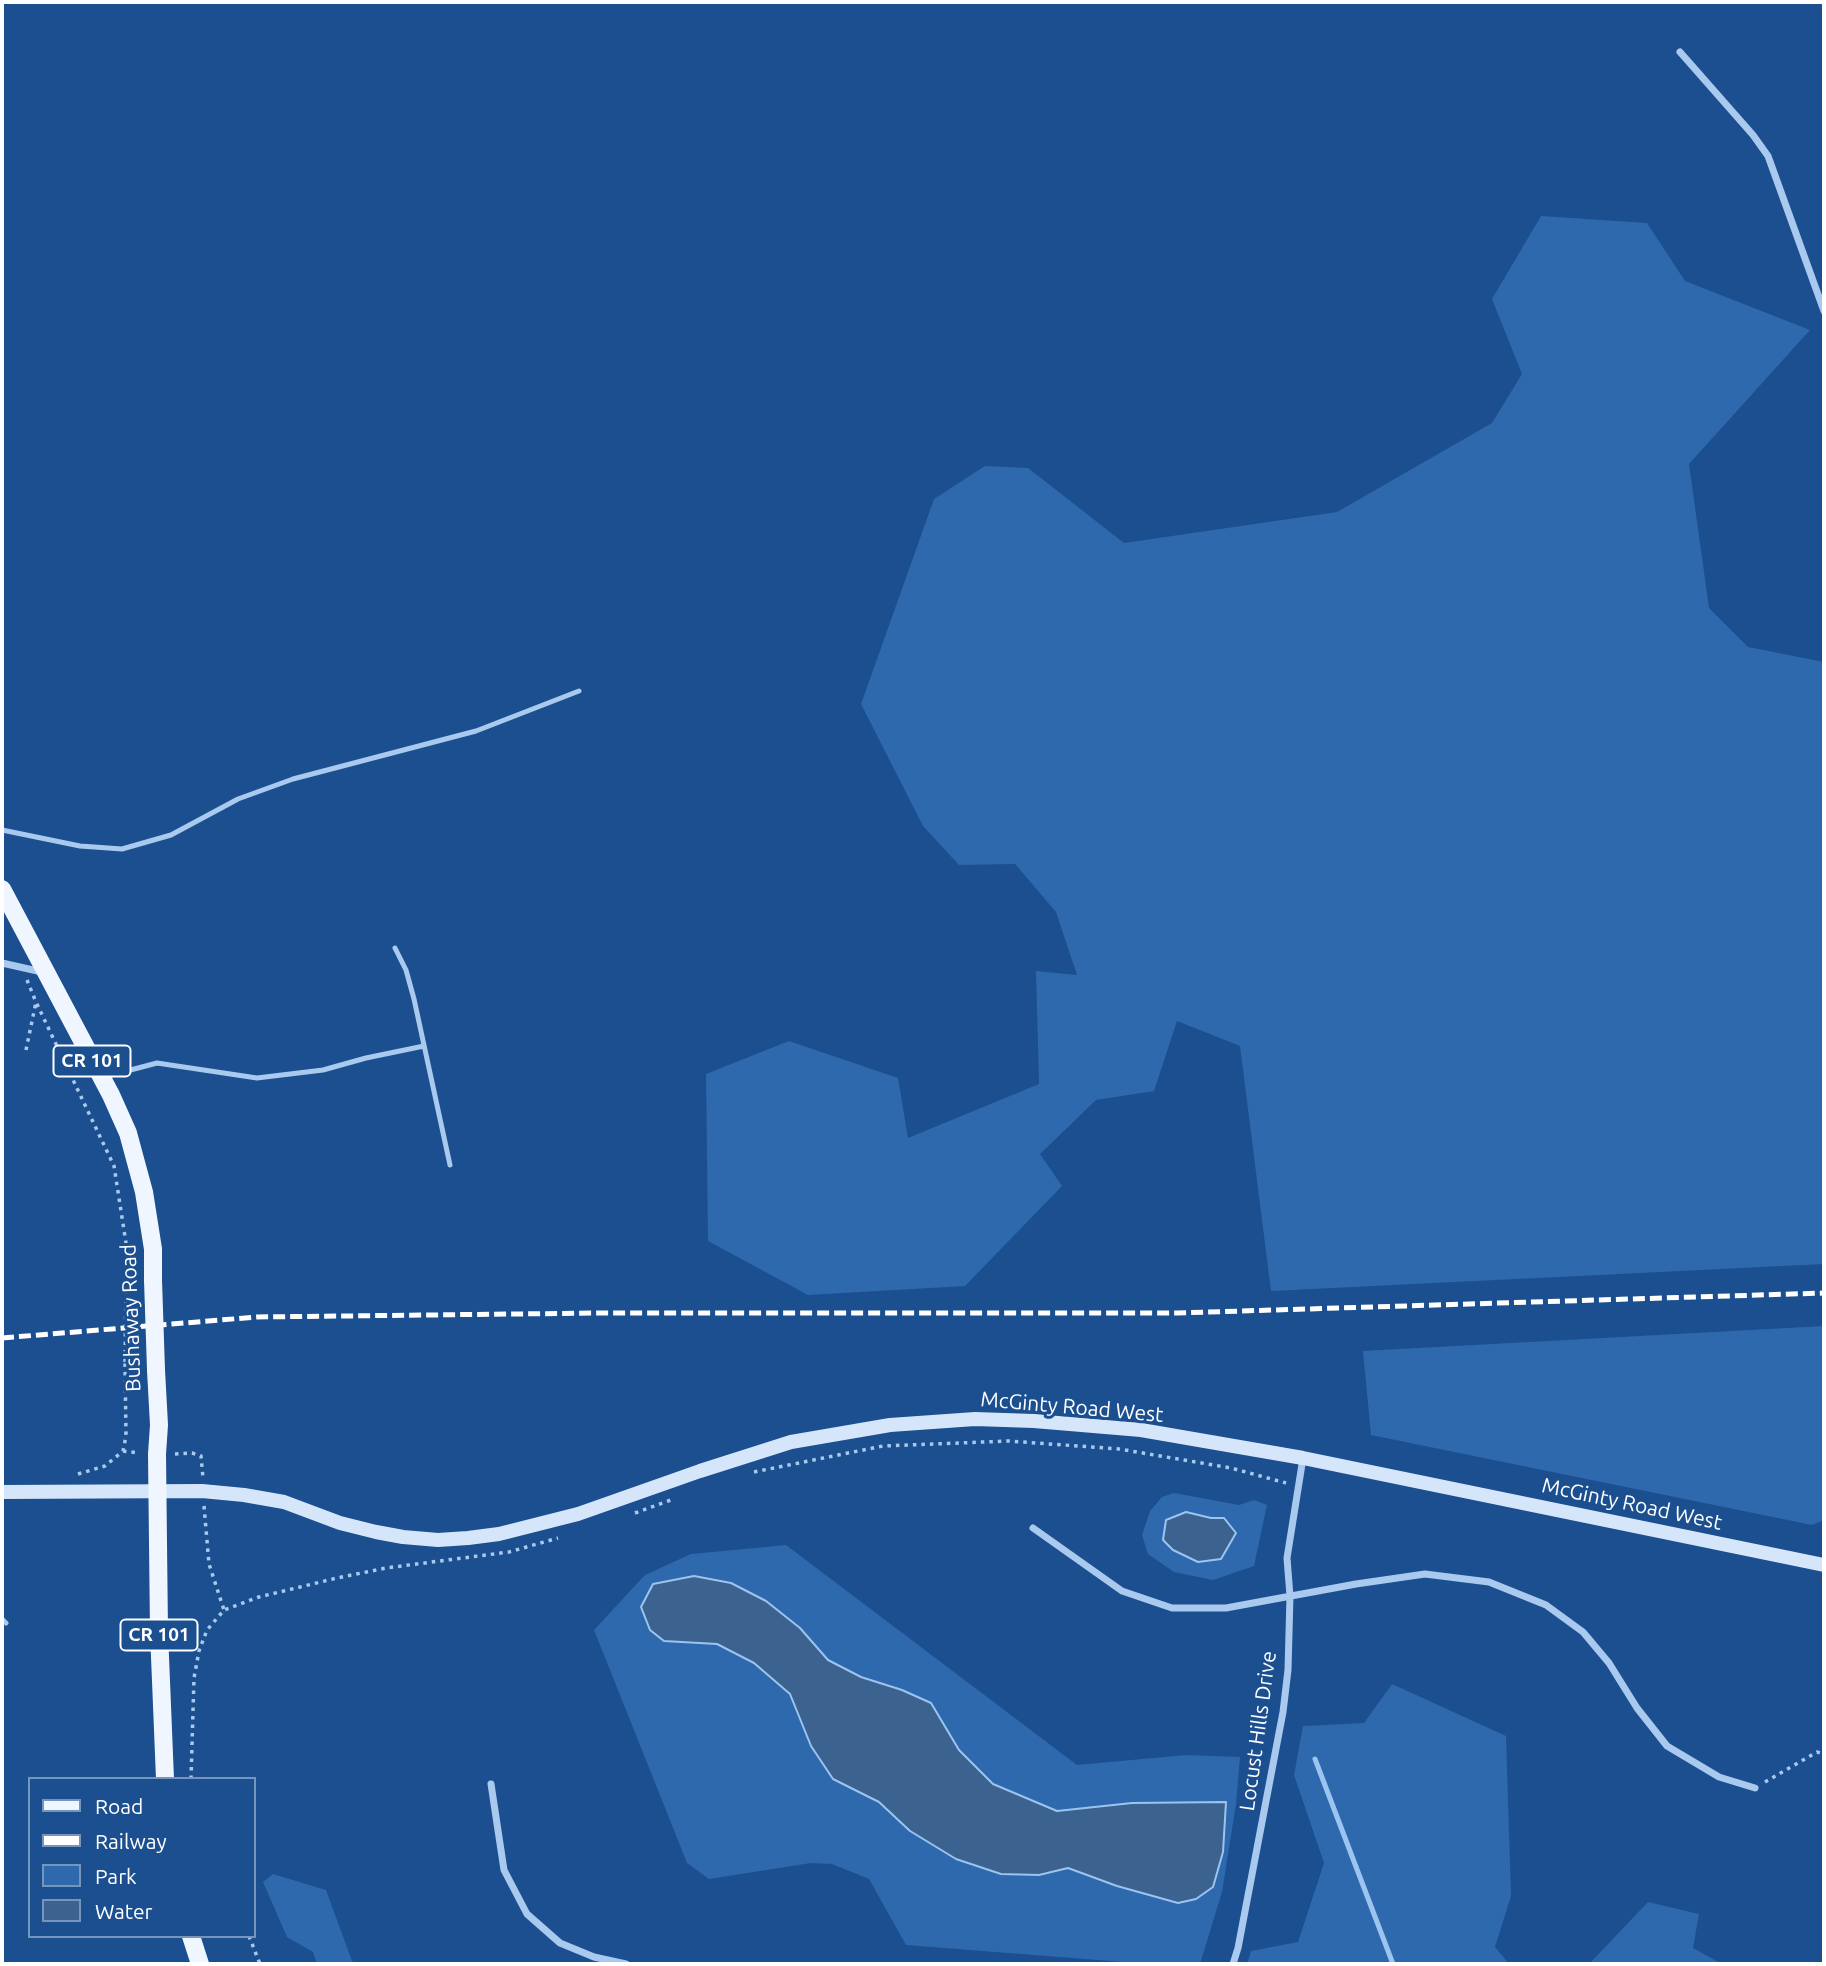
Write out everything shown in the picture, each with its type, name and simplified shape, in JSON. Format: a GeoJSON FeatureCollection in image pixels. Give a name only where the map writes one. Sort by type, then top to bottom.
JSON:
{"type":"FeatureCollection","features":[{"type":"Feature","properties":{"kind":"main road","name":"Bushaway Road"},"geometry":{"type":"LineString","coordinates":[[2,889],[102,1078],[128,1133],[135,1152],[153,1249],[159,1425],[159,1632],[165,1777]]}},
{"type":"Feature","properties":{"kind":"main road","name":"McGinty Road West"},"geometry":{"type":"LineString","coordinates":[[2,1492],[202,1491],[244,1495],[284,1502],[340,1523],[403,1537],[438,1539],[499,1534],[578,1514],[791,1442],[890,1425],[975,1419],[1034,1421],[1141,1430],[1303,1458],[1824,1565]]}},
{"type":"Feature","properties":{"kind":"main road"},"geometry":{"type":"LineString","coordinates":[[192,1938],[200,1964]]}},
{"type":"Feature","properties":{"kind":"street"},"geometry":{"type":"LineString","coordinates":[[1680,52],[1753,135],[1768,156],[1824,311]]}},
{"type":"Feature","properties":{"kind":"street"},"geometry":{"type":"LineString","coordinates":[[2,963],[44,972]]}},
{"type":"Feature","properties":{"kind":"street","name":"Locust Hills Drive"},"geometry":{"type":"LineString","coordinates":[[1233,1964],[1283,1712],[1288,1670],[1290,1596],[1287,1558],[1303,1458]]}},
{"type":"Feature","properties":{"kind":"street"},"geometry":{"type":"LineString","coordinates":[[1033,1528],[1122,1591],[1172,1608],[1226,1608],[1425,1574],[1489,1581],[1546,1605],[1583,1632],[1609,1663],[1637,1708],[1667,1746],[1719,1777],[1755,1788]]}},
{"type":"Feature","properties":{"kind":"street"},"geometry":{"type":"LineString","coordinates":[[491,1784],[504,1870],[527,1914],[560,1943],[626,1964]]}},
{"type":"Feature","properties":{"kind":"lane"},"geometry":{"type":"LineString","coordinates":[[2,830],[80,846],[122,849],[171,835],[238,799],[293,779],[476,731],[579,691]]}},
{"type":"Feature","properties":{"kind":"lane"},"geometry":{"type":"LineString","coordinates":[[395,948],[406,970],[450,1165]]}},
{"type":"Feature","properties":{"kind":"lane"},"geometry":{"type":"LineString","coordinates":[[102,1078],[157,1063],[257,1078],[323,1070],[424,1046]]}},
{"type":"Feature","properties":{"kind":"path"},"geometry":{"type":"LineString","coordinates":[[26,1050],[36,1002],[114,1166],[126,1243],[126,1436],[123,1451],[105,1466],[91,1472],[69,1475]]}},
{"type":"Feature","properties":{"kind":"path"},"geometry":{"type":"LineString","coordinates":[[752,1473],[883,1446],[1009,1441],[1119,1449],[1231,1468],[1277,1481],[1299,1484]]}},
{"type":"Feature","properties":{"kind":"path"},"geometry":{"type":"LineString","coordinates":[[635,1513],[681,1497]]}},
{"type":"Feature","properties":{"kind":"path"},"geometry":{"type":"LineString","coordinates":[[207,1526],[209,1564],[224,1610]]}},
{"type":"Feature","properties":{"kind":"path"},"geometry":{"type":"LineString","coordinates":[[191,1777],[194,1678],[199,1651],[207,1630],[224,1610],[258,1597],[337,1578],[386,1568],[509,1552],[563,1536]]}},
{"type":"Feature","properties":{"kind":"path"},"geometry":{"type":"LineString","coordinates":[[1755,1788],[1817,1752],[1824,1754]]}},
{"type":"Feature","properties":{"kind":"path"},"geometry":{"type":"LineString","coordinates":[[250,1938],[260,1964]]}},
{"type":"Feature","properties":{"kind":"green space"},"geometry":{"type":"Polygon","coordinates":[[[1541,216],[1647,223],[1685,281],[1810,330],[1689,464],[1709,608],[1748,647],[1824,662],[1824,1264],[1271,1291],[1240,1046],[1177,1021],[1154,1091],[1096,1100],[1040,1154],[1062,1186],[965,1286],[808,1295],[708,1241],[706,1074],[789,1041],[898,1078],[908,1138],[1039,1084],[1036,971],[1077,975],[1056,912],[1015,864],[959,865],[923,826],[861,704],[934,499],[985,466],[1028,468],[1124,543],[1337,512],[1492,423],[1522,374],[1492,299],[1541,216]]]}},
{"type":"Feature","properties":{"kind":"green space"},"geometry":{"type":"Polygon","coordinates":[[[1824,1326],[1824,1520],[1812,1525],[1371,1435],[1363,1351],[1824,1326]]]}},
{"type":"Feature","properties":{"kind":"green space"},"geometry":{"type":"Polygon","coordinates":[[[1174,1493],[1239,1505],[1254,1500],[1267,1505],[1254,1566],[1213,1580],[1174,1572],[1148,1554],[1142,1535],[1150,1511],[1162,1497],[1174,1493]]]}},
{"type":"Feature","properties":{"kind":"green space"},"geometry":{"type":"Polygon","coordinates":[[[786,1545],[1077,1765],[1186,1755],[1240,1757],[1236,1804],[1222,1892],[1200,1964],[1149,1964],[906,1945],[869,1879],[832,1864],[811,1863],[709,1879],[687,1863],[594,1630],[645,1575],[691,1554],[786,1545]]]}},
{"type":"Feature","properties":{"kind":"green space"},"geometry":{"type":"Polygon","coordinates":[[[1392,1684],[1506,1736],[1511,1896],[1495,1947],[1509,1964],[1247,1964],[1251,1951],[1298,1942],[1324,1863],[1294,1775],[1303,1726],[1364,1723],[1392,1684]]]}},
{"type":"Feature","properties":{"kind":"green space"},"geometry":{"type":"Polygon","coordinates":[[[273,1874],[326,1890],[352,1961],[357,1964],[317,1964],[313,1952],[287,1937],[263,1882],[273,1874]]]}},
{"type":"Feature","properties":{"kind":"green space"},"geometry":{"type":"Polygon","coordinates":[[[1648,1902],[1699,1914],[1693,1948],[1722,1964],[1589,1964],[1648,1902]]]}},
{"type":"Feature","properties":{"kind":"water"},"geometry":{"type":"Polygon","coordinates":[[[1186,1512],[1224,1518],[1236,1533],[1221,1559],[1198,1562],[1173,1550],[1163,1540],[1166,1520],[1186,1512]]]}},
{"type":"Feature","properties":{"kind":"water"},"geometry":{"type":"Polygon","coordinates":[[[694,1576],[731,1583],[766,1601],[800,1628],[828,1660],[861,1677],[931,1703],[959,1750],[993,1784],[1057,1811],[1132,1803],[1226,1802],[1223,1852],[1213,1887],[1196,1899],[1178,1903],[1117,1886],[1068,1868],[1039,1875],[1001,1874],[956,1859],[910,1831],[879,1802],[833,1779],[811,1746],[790,1694],[754,1663],[717,1644],[664,1641],[650,1630],[641,1607],[653,1584],[694,1576]]]}},
{"type":"Feature","properties":{"kind":"waterway"},"geometry":{"type":"LineString","coordinates":[[1315,1759],[1393,1964]]}},
{"type":"Feature","properties":{"kind":"railway"},"geometry":{"type":"LineString","coordinates":[[2,1338],[257,1317],[599,1313],[1177,1313],[1824,1293]]}}]}
